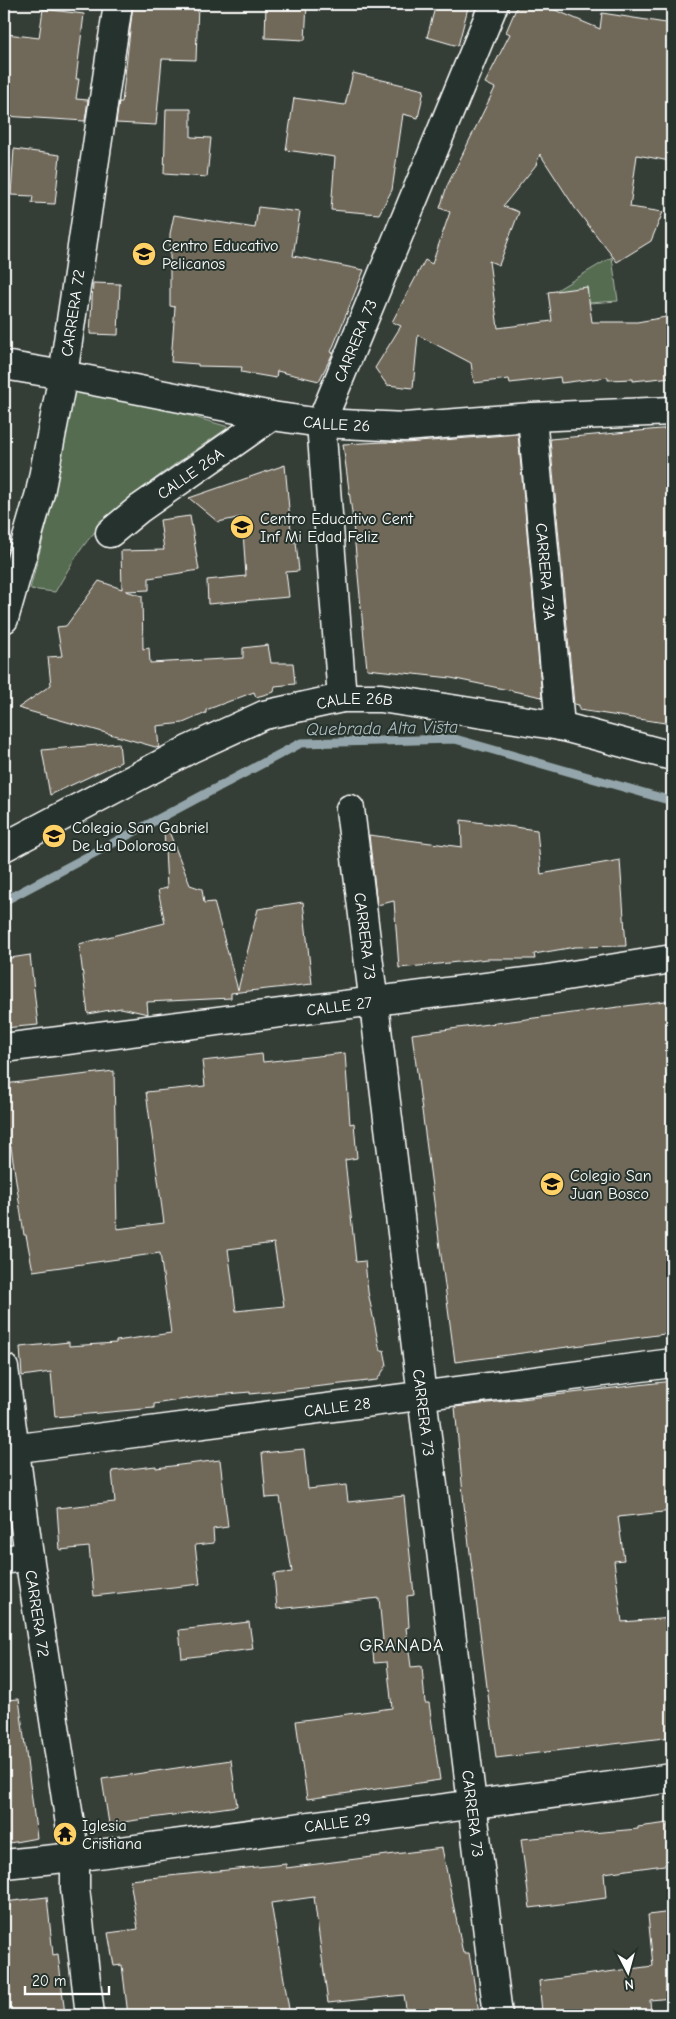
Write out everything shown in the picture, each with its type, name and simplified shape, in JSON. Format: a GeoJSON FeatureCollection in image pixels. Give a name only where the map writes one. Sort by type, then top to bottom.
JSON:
{"type":"FeatureCollection","features":[{"type":"Feature","properties":{"kind":"street","name":"CARRERA 72"},"geometry":{"type":"LineString","coordinates":[[4,619],[11,572],[40,493],[62,375],[118,4]]}},
{"type":"Feature","properties":{"kind":"street","name":"CARRERA 73"},"geometry":{"type":"LineString","coordinates":[[342,698],[321,423],[494,4]]}},
{"type":"Feature","properties":{"kind":"street","name":"CALLE 26"},"geometry":{"type":"LineString","coordinates":[[4,366],[62,375],[272,416],[321,423],[405,427],[532,417],[672,411]]}},
{"type":"Feature","properties":{"kind":"street","name":"CALLE 26A"},"geometry":{"type":"LineString","coordinates":[[110,533],[139,509],[272,416]]}},
{"type":"Feature","properties":{"kind":"street","name":"CARRERA 73A"},"geometry":{"type":"LineString","coordinates":[[532,417],[560,726]]}},
{"type":"Feature","properties":{"kind":"street","name":"CALLE 26B"},"geometry":{"type":"LineString","coordinates":[[4,847],[190,749],[264,716],[342,698],[381,698],[560,726],[672,756]]}},
{"type":"Feature","properties":{"kind":"street","name":"CARRERA 73"},"geometry":{"type":"LineString","coordinates":[[350,809],[498,2015]]}},
{"type":"Feature","properties":{"kind":"street","name":"CALLE 27"},"geometry":{"type":"LineString","coordinates":[[4,1048],[541,980],[672,959]]}},
{"type":"Feature","properties":{"kind":"street","name":"CALLE 28"},"geometry":{"type":"LineString","coordinates":[[9,1450],[422,1396],[450,1390],[672,1363]]}},
{"type":"Feature","properties":{"kind":"street","name":"CARRERA 72"},"geometry":{"type":"LineString","coordinates":[[4,1368],[17,1558],[75,1858],[75,1888],[90,2015]]}},
{"type":"Feature","properties":{"kind":"street","name":"CALLE 29"},"geometry":{"type":"LineString","coordinates":[[4,1864],[75,1858],[672,1778]]}},
{"type":"Feature","properties":{"kind":"street","name":"CARRERA 72"},"geometry":{"type":"LineString","coordinates":[[75,1858],[90,1886],[106,2015]]}},
{"type":"Feature","properties":{"kind":"green space"},"geometry":{"type":"Polygon","coordinates":[[[612,257],[618,301],[589,303],[555,291],[612,257]]]}},
{"type":"Feature","properties":{"kind":"green space"},"geometry":{"type":"Polygon","coordinates":[[[75,383],[229,427],[140,490],[108,518],[82,547],[55,592],[30,589],[51,508],[75,383]]]}},
{"type":"Feature","properties":{"kind":"building"},"geometry":{"type":"Polygon","coordinates":[[[133,4],[198,4],[196,60],[162,59],[156,125],[116,123],[119,102],[122,102],[133,4]]]}},
{"type":"Feature","properties":{"kind":"building"},"geometry":{"type":"Polygon","coordinates":[[[266,4],[307,4],[305,40],[265,38],[266,4]]]}},
{"type":"Feature","properties":{"kind":"building"},"geometry":{"type":"Polygon","coordinates":[[[436,4],[469,4],[458,46],[427,37],[436,4]]]}},
{"type":"Feature","properties":{"kind":"building"},"geometry":{"type":"Polygon","coordinates":[[[518,4],[541,4],[600,29],[602,13],[672,24],[672,149],[670,161],[637,155],[630,207],[663,212],[651,241],[617,262],[575,208],[540,154],[536,165],[503,206],[519,212],[499,265],[489,261],[498,328],[552,321],[548,292],[587,287],[592,322],[637,322],[672,316],[672,377],[633,381],[633,379],[608,380],[608,377],[561,383],[560,377],[510,383],[509,379],[474,383],[471,363],[418,335],[413,388],[387,385],[375,368],[401,326],[392,322],[425,260],[432,264],[450,212],[440,208],[447,186],[495,88],[485,83],[510,34],[506,32],[518,4]]]}},
{"type":"Feature","properties":{"kind":"building"},"geometry":{"type":"Polygon","coordinates":[[[43,9],[84,14],[76,79],[79,79],[76,99],[88,100],[85,121],[4,116],[4,60],[7,34],[39,38],[43,9]]]}},
{"type":"Feature","properties":{"kind":"building"},"geometry":{"type":"Polygon","coordinates":[[[353,73],[424,90],[418,118],[403,114],[392,190],[379,214],[331,210],[335,157],[286,150],[294,98],[345,105],[353,73]]]}},
{"type":"Feature","properties":{"kind":"building"},"geometry":{"type":"Polygon","coordinates":[[[166,109],[191,109],[191,137],[211,138],[207,177],[164,174],[166,109]]]}},
{"type":"Feature","properties":{"kind":"building"},"geometry":{"type":"Polygon","coordinates":[[[14,149],[60,155],[55,204],[32,203],[33,196],[11,195],[14,149]]]}},
{"type":"Feature","properties":{"kind":"building"},"geometry":{"type":"Polygon","coordinates":[[[258,207],[300,212],[293,256],[364,270],[331,352],[333,353],[319,381],[277,371],[276,378],[241,372],[242,367],[198,366],[198,364],[171,362],[175,307],[170,306],[170,234],[174,215],[255,228],[258,207]]]}},
{"type":"Feature","properties":{"kind":"building"},"geometry":{"type":"Polygon","coordinates":[[[93,283],[120,284],[118,335],[90,334],[93,283]]]}},
{"type":"Feature","properties":{"kind":"building"},"geometry":{"type":"Polygon","coordinates":[[[672,428],[672,724],[579,710],[579,705],[574,704],[550,439],[672,428]]]}},
{"type":"Feature","properties":{"kind":"building"},"geometry":{"type":"Polygon","coordinates":[[[518,434],[542,697],[451,678],[367,669],[352,513],[343,444],[406,443],[518,434]]]}},
{"type":"Feature","properties":{"kind":"building"},"geometry":{"type":"Polygon","coordinates":[[[285,465],[292,542],[296,542],[299,571],[286,572],[289,597],[208,604],[207,580],[246,576],[242,517],[218,522],[189,498],[285,465]]]}},
{"type":"Feature","properties":{"kind":"building"},"geometry":{"type":"Polygon","coordinates":[[[190,516],[199,570],[149,578],[149,590],[126,591],[142,596],[143,649],[149,648],[150,663],[243,658],[243,648],[268,645],[271,663],[293,663],[295,684],[275,686],[274,692],[256,697],[254,692],[206,710],[206,713],[183,723],[157,726],[159,748],[18,708],[51,685],[48,657],[62,656],[57,627],[66,626],[99,581],[122,589],[121,551],[164,550],[160,520],[190,516]]]}},
{"type":"Feature","properties":{"kind":"building"},"geometry":{"type":"Polygon","coordinates":[[[119,743],[121,762],[50,795],[42,750],[119,743]]]}},
{"type":"Feature","properties":{"kind":"building"},"geometry":{"type":"Polygon","coordinates":[[[461,820],[537,830],[541,874],[620,860],[626,946],[575,947],[534,954],[535,959],[488,959],[399,968],[394,901],[377,905],[369,835],[462,847],[461,820]]]}},
{"type":"Feature","properties":{"kind":"building"},"geometry":{"type":"Polygon","coordinates":[[[168,829],[190,885],[202,889],[204,903],[214,902],[238,990],[258,909],[303,902],[312,984],[231,993],[231,998],[147,1002],[148,1014],[121,1008],[88,1014],[79,944],[165,923],[158,890],[167,888],[164,830],[168,829]]]}},
{"type":"Feature","properties":{"kind":"building"},"geometry":{"type":"Polygon","coordinates":[[[30,955],[38,1025],[4,1028],[4,959],[30,955]]]}},
{"type":"Feature","properties":{"kind":"building","name":"Colegio San Juan Bosco"},"geometry":{"type":"Polygon","coordinates":[[[672,1000],[672,1333],[455,1362],[412,1034],[672,1000]]]}},
{"type":"Feature","properties":{"kind":"building"},"geometry":{"type":"Polygon","coordinates":[[[345,1053],[350,1124],[354,1123],[357,1158],[345,1160],[356,1262],[365,1261],[368,1292],[380,1351],[384,1350],[387,1365],[377,1380],[250,1394],[250,1392],[205,1396],[154,1404],[154,1408],[55,1417],[51,1372],[22,1376],[20,1347],[69,1342],[69,1346],[116,1343],[116,1341],[171,1333],[160,1253],[33,1271],[26,1235],[24,1235],[11,1147],[5,1148],[4,1084],[114,1071],[117,1229],[164,1223],[146,1092],[205,1086],[202,1061],[262,1054],[263,1062],[345,1053]],[[274,1243],[228,1249],[236,1311],[284,1306],[274,1243]]]}},
{"type":"Feature","properties":{"kind":"building"},"geometry":{"type":"Polygon","coordinates":[[[672,1381],[672,1511],[618,1517],[624,1560],[614,1561],[622,1622],[672,1618],[672,1737],[496,1758],[464,1505],[455,1407],[672,1381]]]}},
{"type":"Feature","properties":{"kind":"building"},"geometry":{"type":"Polygon","coordinates":[[[304,1449],[308,1489],[346,1485],[348,1502],[404,1496],[414,1595],[407,1596],[409,1627],[406,1628],[411,1667],[422,1666],[425,1703],[429,1703],[440,1780],[307,1799],[296,1721],[392,1708],[387,1662],[374,1663],[372,1642],[383,1640],[379,1598],[277,1609],[274,1574],[292,1572],[280,1497],[266,1498],[262,1453],[304,1449]]]}},
{"type":"Feature","properties":{"kind":"building"},"geometry":{"type":"Polygon","coordinates":[[[220,1460],[228,1527],[213,1529],[214,1543],[195,1545],[200,1584],[94,1596],[89,1547],[60,1550],[57,1508],[115,1502],[112,1471],[220,1460]]]}},
{"type":"Feature","properties":{"kind":"building"},"geometry":{"type":"Polygon","coordinates":[[[249,1622],[253,1649],[182,1658],[179,1630],[249,1622]]]}},
{"type":"Feature","properties":{"kind":"building"},"geometry":{"type":"Polygon","coordinates":[[[19,1699],[37,1838],[4,1844],[4,1700],[19,1699]]]}},
{"type":"Feature","properties":{"kind":"building"},"geometry":{"type":"Polygon","coordinates":[[[231,1760],[237,1806],[109,1824],[102,1779],[231,1760]]]}},
{"type":"Feature","properties":{"kind":"building"},"geometry":{"type":"Polygon","coordinates":[[[668,1823],[672,1864],[604,1873],[606,1898],[530,1908],[521,1839],[638,1829],[638,1827],[668,1823]]]}},
{"type":"Feature","properties":{"kind":"building"},"geometry":{"type":"Polygon","coordinates":[[[442,1848],[463,1953],[469,1953],[479,2012],[457,2015],[407,2015],[404,1995],[328,2003],[314,1897],[271,1903],[290,2015],[128,2015],[122,1965],[114,1966],[108,1933],[138,1929],[130,1880],[286,1864],[286,1868],[442,1848]]]}},
{"type":"Feature","properties":{"kind":"building"},"geometry":{"type":"Polygon","coordinates":[[[47,1897],[53,1955],[58,1954],[65,2015],[4,2015],[4,1902],[47,1897]]]}},
{"type":"Feature","properties":{"kind":"building"},"geometry":{"type":"Polygon","coordinates":[[[672,1912],[672,1998],[650,2000],[651,2015],[561,2015],[560,2010],[542,2012],[539,1981],[653,1966],[648,1915],[672,1912]]]}},
{"type":"Feature","properties":{"kind":"waterway","name":"Quebrada Alta Vista"},"geometry":{"type":"LineString","coordinates":[[4,901],[301,743],[455,739],[672,801]]}},
{"type":"Feature","properties":{"kind":"place","name":"Centro Educativo Pelicanos"},"geometry":{"type":"Point","coordinates":[144,254]}},
{"type":"Feature","properties":{"kind":"place","name":"Centro Educativo Cent Inf Mi Edad Feliz"},"geometry":{"type":"Point","coordinates":[242,527]}},
{"type":"Feature","properties":{"kind":"place","name":"Colegio San Gabriel De La Dolorosa"},"geometry":{"type":"Point","coordinates":[54,836]}},
{"type":"Feature","properties":{"kind":"place","name":"Colegio San Juan Bosco"},"geometry":{"type":"Point","coordinates":[552,1184]}},
{"type":"Feature","properties":{"kind":"place","name":"Iglesia Cristiana"},"geometry":{"type":"Point","coordinates":[65,1834]}},
{"type":"Feature","properties":{"kind":"district","name":"GRANADA"},"geometry":{"type":"Point","coordinates":[402,1645]}}]}
